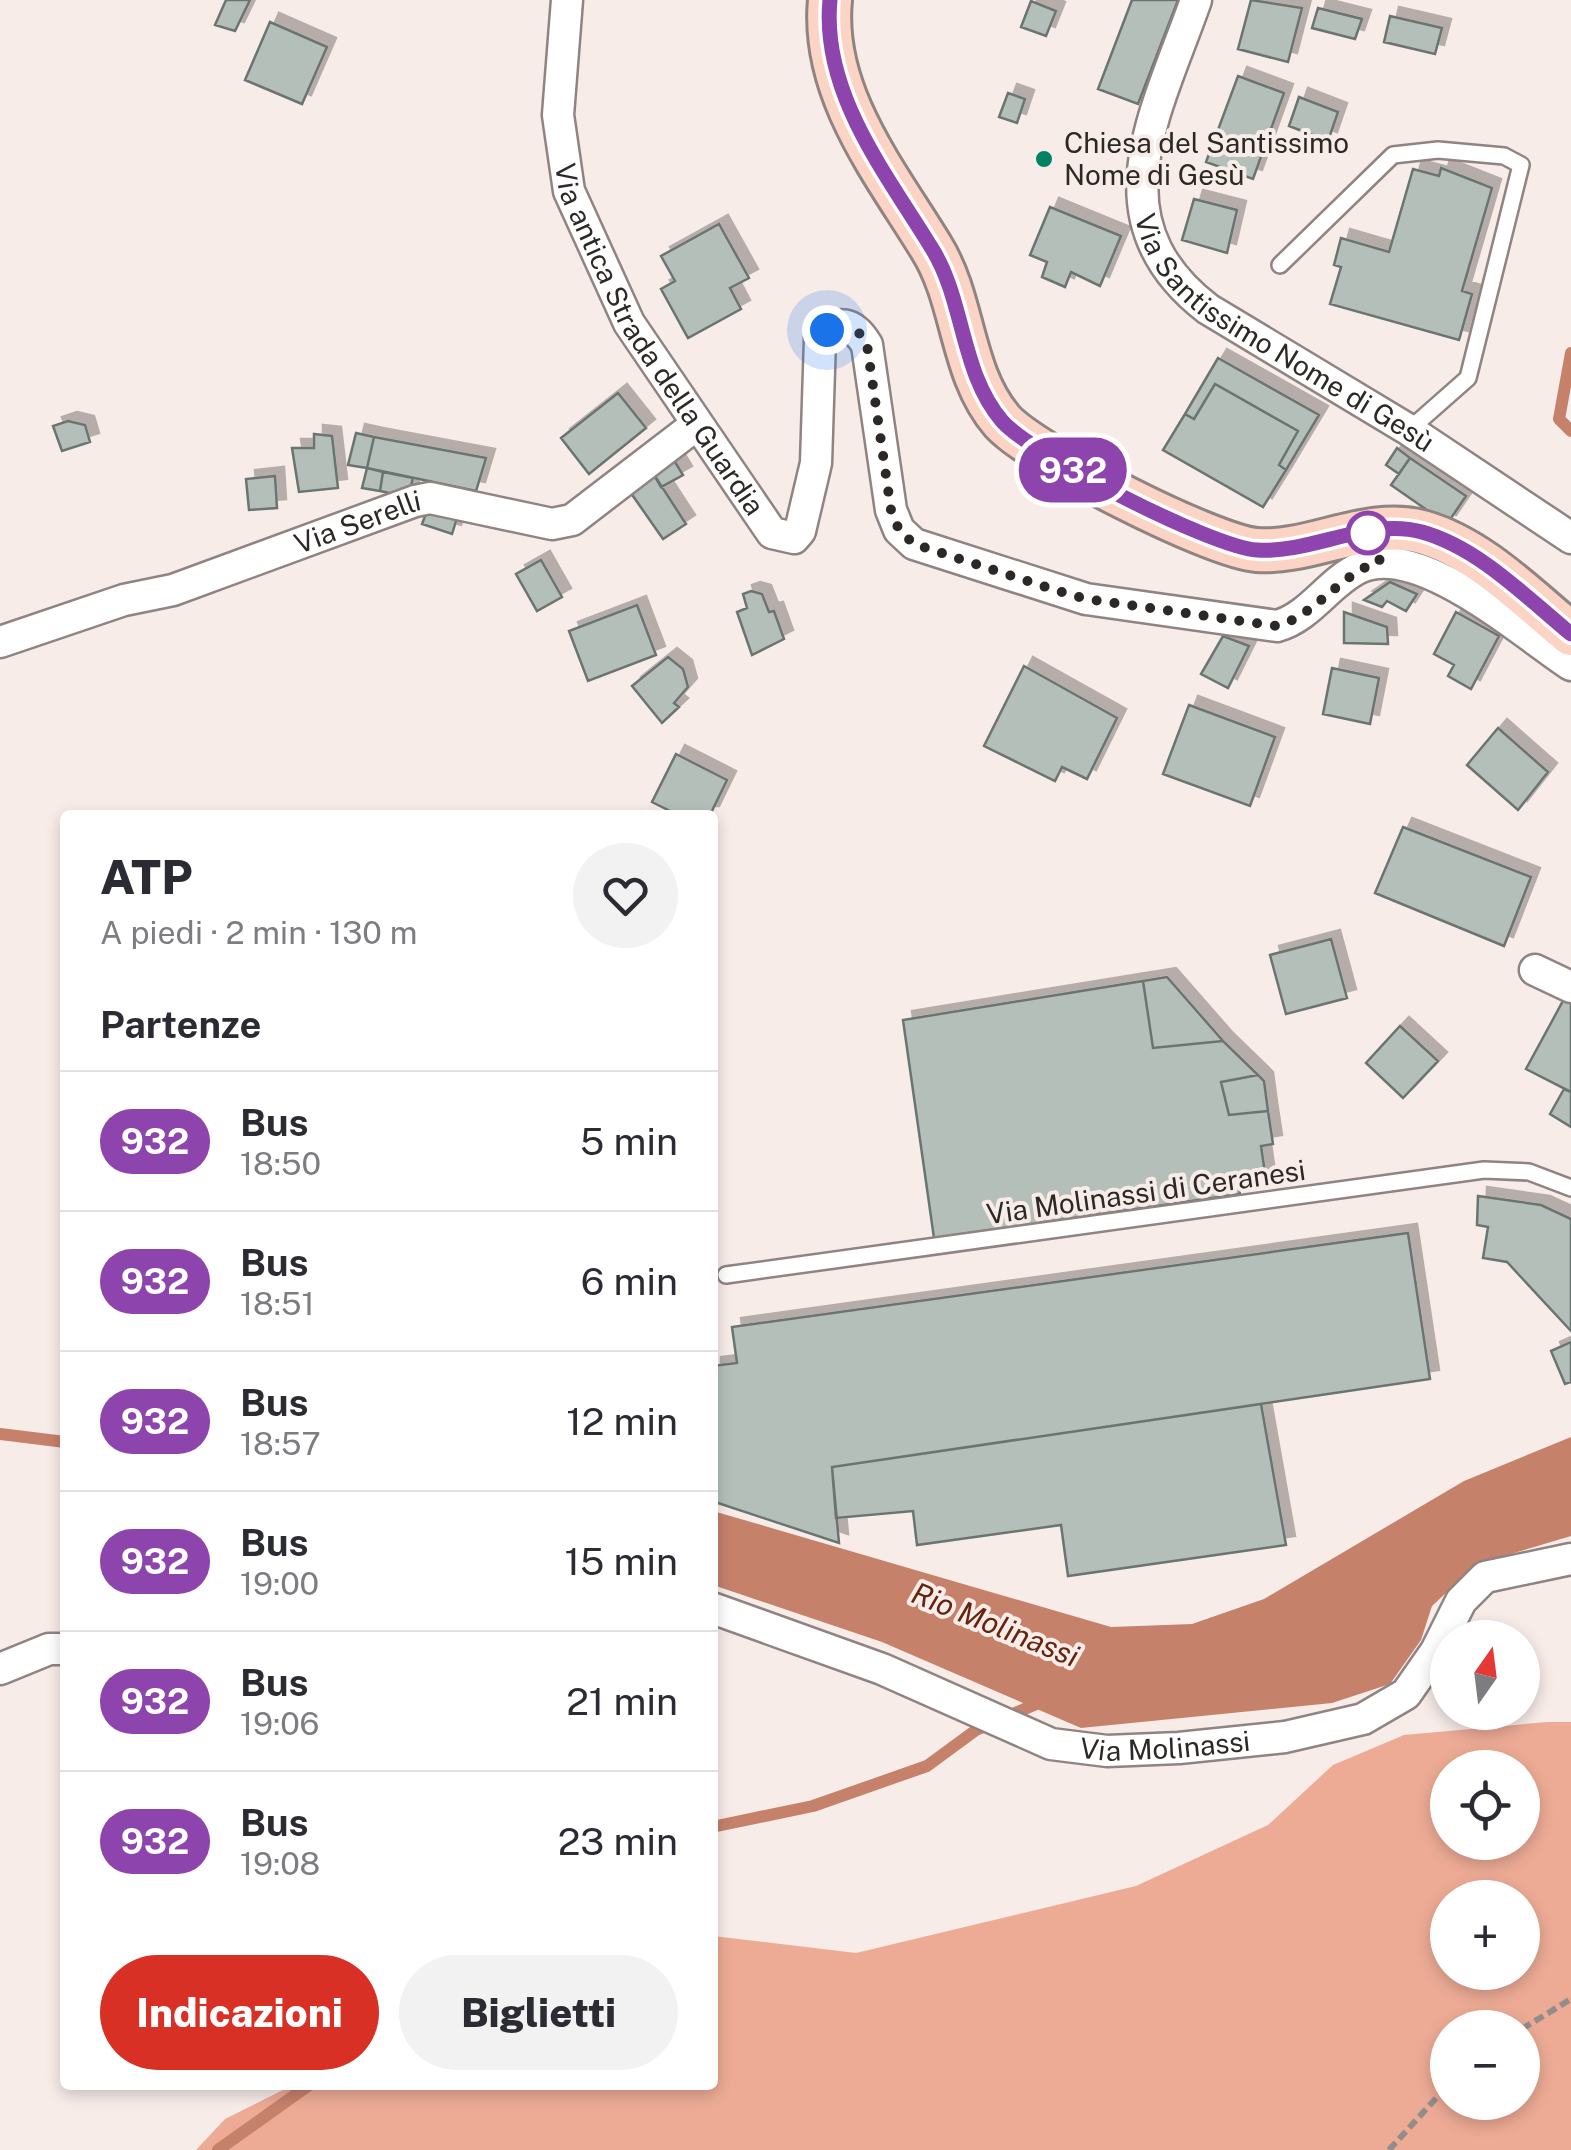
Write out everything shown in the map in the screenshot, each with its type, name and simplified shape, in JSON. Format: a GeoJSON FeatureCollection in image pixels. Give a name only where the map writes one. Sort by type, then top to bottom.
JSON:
{"type":"FeatureCollection","features":[{"type":"Feature","properties":{"kind":"main road"},"geometry":{"type":"LineString","coordinates":[[830,0],[827,34],[848,108],[936,255],[956,300],[973,369],[1000,419],[1029,446],[1112,491],[1256,550],[1385,531],[1417,531],[1449,542],[1571,634]]}},
{"type":"Feature","properties":{"kind":"street","name":"Via antica Strada della Guardia"},"geometry":{"type":"LineString","coordinates":[[567,0],[558,115],[569,190],[630,323],[772,533],[794,538],[804,521],[816,463],[820,340],[827,330],[846,324],[855,327],[867,345],[891,510],[899,530],[930,552],[1086,599],[1277,626],[1291,622],[1356,568],[1380,561],[1400,562],[1442,579],[1571,666]]}},
{"type":"Feature","properties":{"kind":"street","name":"Via Santissimo Nome di Gesù"},"geometry":{"type":"LineString","coordinates":[[1196,0],[1146,146],[1142,205],[1154,251],[1179,287],[1208,309],[1409,430],[1571,538]]}},
{"type":"Feature","properties":{"kind":"street","name":"Via Serelli"},"geometry":{"type":"LineString","coordinates":[[0,642],[124,600],[173,590],[430,498],[552,524],[572,520],[696,425]]}},
{"type":"Feature","properties":{"kind":"street"},"geometry":{"type":"LineString","coordinates":[[1535,970],[1571,988]]}},
{"type":"Feature","properties":{"kind":"street","name":"Via Molinassi"},"geometry":{"type":"LineString","coordinates":[[718,1610],[882,1669],[1051,1744],[1107,1752],[1179,1748],[1284,1737],[1362,1719],[1406,1694],[1436,1651],[1461,1601],[1485,1577],[1571,1559]]}},
{"type":"Feature","properties":{"kind":"street"},"geometry":{"type":"LineString","coordinates":[[0,1669],[49,1649],[60,1649]]}},
{"type":"Feature","properties":{"kind":"lane"},"geometry":{"type":"LineString","coordinates":[[1280,265],[1393,156],[1438,150],[1504,156],[1521,166],[1468,378],[1409,430]]}},
{"type":"Feature","properties":{"kind":"lane","name":"Via Molinassi di Ceranesi"},"geometry":{"type":"LineString","coordinates":[[726,1275],[1484,1170],[1529,1172],[1571,1188]]}},
{"type":"Feature","properties":{"kind":"path"},"geometry":{"type":"LineString","coordinates":[[1540,2017],[1571,1998]]}},
{"type":"Feature","properties":{"kind":"path"},"geometry":{"type":"LineString","coordinates":[[1389,2150],[1430,2105]]}},
{"type":"Feature","properties":{"kind":"shaded area"},"geometry":{"type":"Polygon","coordinates":[[[1571,1722],[1571,2150],[196,2150],[225,2119],[283,2090],[718,2090],[718,1937],[856,1953],[1136,1886],[1268,1825],[1333,1765],[1404,1735],[1540,1730],[1540,1723],[1571,1722]]]}},
{"type":"Feature","properties":{"kind":"water"},"geometry":{"type":"Polygon","coordinates":[[[1571,1437],[1571,1536],[1477,1564],[1432,1606],[1421,1640],[1390,1684],[1332,1703],[1081,1728],[882,1642],[718,1587],[718,1512],[1111,1627],[1192,1624],[1264,1599],[1464,1481],[1571,1437]]]}},
{"type":"Feature","properties":{"kind":"building"},"geometry":{"type":"Polygon","coordinates":[[[226,0],[250,0],[235,31],[215,25],[226,0]]]}},
{"type":"Feature","properties":{"kind":"building"},"geometry":{"type":"Polygon","coordinates":[[[1132,0],[1178,0],[1138,104],[1098,89],[1132,0]]]}},
{"type":"Feature","properties":{"kind":"building"},"geometry":{"type":"Polygon","coordinates":[[[1251,0],[1302,8],[1288,62],[1238,49],[1251,0]]]}},
{"type":"Feature","properties":{"kind":"building"},"geometry":{"type":"Polygon","coordinates":[[[1031,1],[1056,11],[1046,36],[1021,27],[1031,1]]]}},
{"type":"Feature","properties":{"kind":"building"},"geometry":{"type":"Polygon","coordinates":[[[1318,8],[1362,19],[1355,39],[1312,28],[1318,8]]]}},
{"type":"Feature","properties":{"kind":"building"},"geometry":{"type":"Polygon","coordinates":[[[1390,16],[1442,28],[1435,54],[1384,42],[1390,16]]]}},
{"type":"Feature","properties":{"kind":"building"},"geometry":{"type":"Polygon","coordinates":[[[270,22],[327,47],[302,104],[245,80],[270,22]]]}},
{"type":"Feature","properties":{"kind":"building"},"geometry":{"type":"Polygon","coordinates":[[[1238,76],[1284,93],[1253,179],[1206,162],[1238,76]]]}},
{"type":"Feature","properties":{"kind":"building"},"geometry":{"type":"Polygon","coordinates":[[[1008,93],[1025,99],[1017,123],[999,117],[1008,93]]]}},
{"type":"Feature","properties":{"kind":"building"},"geometry":{"type":"Polygon","coordinates":[[[1299,97],[1338,112],[1328,141],[1289,126],[1299,97]]]}},
{"type":"Feature","properties":{"kind":"building"},"geometry":{"type":"Polygon","coordinates":[[[1441,168],[1492,188],[1462,291],[1472,294],[1459,340],[1330,304],[1341,267],[1334,265],[1341,238],[1389,252],[1413,169],[1439,176],[1441,168]]]}},
{"type":"Feature","properties":{"kind":"building"},"geometry":{"type":"Polygon","coordinates":[[[1194,199],[1237,210],[1227,253],[1182,240],[1194,199]]]}},
{"type":"Feature","properties":{"kind":"building"},"geometry":{"type":"Polygon","coordinates":[[[1050,207],[1121,236],[1100,286],[1071,272],[1065,287],[1042,277],[1047,262],[1030,255],[1050,207]]]}},
{"type":"Feature","properties":{"kind":"building"},"geometry":{"type":"Polygon","coordinates":[[[719,224],[749,278],[730,288],[741,309],[688,338],[661,289],[675,281],[661,256],[719,224]]]}},
{"type":"Feature","properties":{"kind":"building"},"geometry":{"type":"Polygon","coordinates":[[[1218,358],[1319,415],[1286,470],[1279,465],[1298,431],[1215,384],[1194,419],[1185,414],[1218,358]]]}},
{"type":"Feature","properties":{"kind":"building"},"geometry":{"type":"Polygon","coordinates":[[[1215,384],[1298,431],[1279,465],[1286,470],[1263,507],[1163,450],[1185,414],[1194,419],[1215,384]]]}},
{"type":"Feature","properties":{"kind":"building"},"geometry":{"type":"Polygon","coordinates":[[[618,393],[646,428],[589,474],[561,438],[618,393]]]}},
{"type":"Feature","properties":{"kind":"building"},"geometry":{"type":"Polygon","coordinates":[[[68,421],[85,425],[90,442],[62,451],[53,426],[68,421]]]}},
{"type":"Feature","properties":{"kind":"building"},"geometry":{"type":"Polygon","coordinates":[[[356,433],[374,437],[367,468],[348,465],[356,433]]]}},
{"type":"Feature","properties":{"kind":"building"},"geometry":{"type":"Polygon","coordinates":[[[314,434],[332,436],[338,488],[299,492],[292,448],[314,448],[314,434]]]}},
{"type":"Feature","properties":{"kind":"building"},"geometry":{"type":"Polygon","coordinates":[[[374,437],[486,458],[476,491],[367,468],[374,437]]]}},
{"type":"Feature","properties":{"kind":"building"},"geometry":{"type":"Polygon","coordinates":[[[1397,448],[1410,458],[1399,474],[1386,465],[1397,448]]]}},
{"type":"Feature","properties":{"kind":"building"},"geometry":{"type":"Polygon","coordinates":[[[672,457],[683,475],[661,487],[651,470],[672,457]]]}},
{"type":"Feature","properties":{"kind":"building"},"geometry":{"type":"Polygon","coordinates":[[[1410,458],[1466,496],[1447,524],[1391,485],[1410,458]]]}},
{"type":"Feature","properties":{"kind":"building"},"geometry":{"type":"Polygon","coordinates":[[[367,468],[383,472],[380,491],[362,488],[367,468]]]}},
{"type":"Feature","properties":{"kind":"building"},"geometry":{"type":"Polygon","coordinates":[[[651,470],[686,524],[663,539],[626,486],[651,470]]]}},
{"type":"Feature","properties":{"kind":"building"},"geometry":{"type":"Polygon","coordinates":[[[383,472],[413,478],[408,497],[380,491],[383,472]]]}},
{"type":"Feature","properties":{"kind":"building"},"geometry":{"type":"Polygon","coordinates":[[[275,476],[277,508],[249,510],[246,479],[275,476]]]}},
{"type":"Feature","properties":{"kind":"building"},"geometry":{"type":"Polygon","coordinates":[[[427,511],[457,518],[452,534],[422,524],[427,511]]]}},
{"type":"Feature","properties":{"kind":"building"},"geometry":{"type":"Polygon","coordinates":[[[541,560],[562,597],[537,611],[516,574],[541,560]]]}},
{"type":"Feature","properties":{"kind":"building"},"geometry":{"type":"Polygon","coordinates":[[[1390,582],[1417,594],[1406,611],[1387,601],[1382,607],[1364,600],[1390,582]]]}},
{"type":"Feature","properties":{"kind":"building"},"geometry":{"type":"Polygon","coordinates":[[[743,594],[762,594],[769,612],[774,611],[784,639],[752,655],[737,612],[747,608],[743,594]]]}},
{"type":"Feature","properties":{"kind":"building"},"geometry":{"type":"Polygon","coordinates":[[[637,605],[656,655],[588,681],[569,631],[637,605]]]}},
{"type":"Feature","properties":{"kind":"building"},"geometry":{"type":"Polygon","coordinates":[[[1344,612],[1387,627],[1388,644],[1344,643],[1344,612]]]}},
{"type":"Feature","properties":{"kind":"building"},"geometry":{"type":"Polygon","coordinates":[[[1456,612],[1499,636],[1471,689],[1448,676],[1454,665],[1434,654],[1456,612]]]}},
{"type":"Feature","properties":{"kind":"building"},"geometry":{"type":"Polygon","coordinates":[[[1223,636],[1249,646],[1228,688],[1201,674],[1223,636]]]}},
{"type":"Feature","properties":{"kind":"building"},"geometry":{"type":"Polygon","coordinates":[[[668,657],[683,669],[688,687],[674,703],[679,707],[662,723],[632,686],[668,657]]]}},
{"type":"Feature","properties":{"kind":"building"},"geometry":{"type":"Polygon","coordinates":[[[1024,666],[1117,718],[1087,779],[1062,767],[1055,781],[984,746],[1024,666]]]}},
{"type":"Feature","properties":{"kind":"building"},"geometry":{"type":"Polygon","coordinates":[[[1332,668],[1379,678],[1370,724],[1323,714],[1332,668]]]}},
{"type":"Feature","properties":{"kind":"building"},"geometry":{"type":"Polygon","coordinates":[[[1189,705],[1275,737],[1250,806],[1163,774],[1189,705]]]}},
{"type":"Feature","properties":{"kind":"building"},"geometry":{"type":"Polygon","coordinates":[[[1498,728],[1548,772],[1518,810],[1467,765],[1498,728]]]}},
{"type":"Feature","properties":{"kind":"building"},"geometry":{"type":"Polygon","coordinates":[[[676,754],[727,780],[712,810],[668,810],[652,802],[676,754]]]}},
{"type":"Feature","properties":{"kind":"building"},"geometry":{"type":"Polygon","coordinates":[[[1403,827],[1531,877],[1504,946],[1375,893],[1403,827]]]}},
{"type":"Feature","properties":{"kind":"building"},"geometry":{"type":"Polygon","coordinates":[[[1331,939],[1347,998],[1286,1014],[1270,955],[1331,939]]]}},
{"type":"Feature","properties":{"kind":"building"},"geometry":{"type":"Polygon","coordinates":[[[1167,977],[1223,1041],[1153,1048],[1143,981],[1167,977]]]}},
{"type":"Feature","properties":{"kind":"building"},"geometry":{"type":"Polygon","coordinates":[[[1143,981],[1153,1048],[1223,1041],[1258,1075],[1221,1082],[1229,1115],[1268,1111],[1273,1144],[1261,1146],[1266,1180],[1238,1184],[1240,1194],[934,1238],[903,1020],[1143,981]]]}},
{"type":"Feature","properties":{"kind":"building"},"geometry":{"type":"Polygon","coordinates":[[[1564,999],[1571,1003],[1571,1092],[1526,1069],[1564,999]]]}},
{"type":"Feature","properties":{"kind":"building"},"geometry":{"type":"Polygon","coordinates":[[[1400,1026],[1438,1061],[1403,1098],[1366,1063],[1400,1026]]]}},
{"type":"Feature","properties":{"kind":"building"},"geometry":{"type":"Polygon","coordinates":[[[1258,1075],[1264,1081],[1268,1111],[1229,1115],[1221,1082],[1258,1075]]]}},
{"type":"Feature","properties":{"kind":"building"},"geometry":{"type":"Polygon","coordinates":[[[1564,1089],[1571,1092],[1571,1127],[1550,1114],[1564,1089]]]}},
{"type":"Feature","properties":{"kind":"building"},"geometry":{"type":"Polygon","coordinates":[[[1478,1196],[1541,1205],[1571,1219],[1571,1331],[1507,1262],[1483,1258],[1488,1227],[1477,1225],[1478,1196]]]}},
{"type":"Feature","properties":{"kind":"building"},"geometry":{"type":"Polygon","coordinates":[[[1408,1233],[1430,1379],[832,1467],[839,1543],[718,1503],[718,1365],[737,1363],[732,1327],[1408,1233]]]}},
{"type":"Feature","properties":{"kind":"building"},"geometry":{"type":"Polygon","coordinates":[[[1571,1342],[1571,1382],[1565,1384],[1551,1351],[1571,1342]]]}},
{"type":"Feature","properties":{"kind":"building"},"geometry":{"type":"Polygon","coordinates":[[[1261,1404],[1286,1545],[1068,1576],[1061,1525],[917,1545],[913,1511],[836,1518],[832,1467],[1261,1404]]]}},
{"type":"Feature","properties":{"kind":"waterway"},"geometry":{"type":"LineString","coordinates":[[1571,353],[1559,419],[1571,431]]}},
{"type":"Feature","properties":{"kind":"waterway","name":"Rio Molinassi"},"geometry":{"type":"LineString","coordinates":[[0,1434],[60,1441]]}},
{"type":"Feature","properties":{"kind":"waterway"},"geometry":{"type":"LineString","coordinates":[[718,1826],[813,1806],[927,1766],[976,1730],[1043,1701]]}},
{"type":"Feature","properties":{"kind":"waterway"},"geometry":{"type":"LineString","coordinates":[[218,2150],[302,2090]]}},
{"type":"Feature","properties":{"kind":"bus line","name":"932"},"geometry":{"type":"LineString","coordinates":[[830,0],[827,34],[848,108],[936,255],[956,300],[973,369],[1000,419],[1029,446],[1112,491],[1224,541],[1256,550],[1385,531],[1417,531],[1449,542],[1498,574],[1571,634]]}},
{"type":"Feature","properties":{"kind":"place","name":"Chiesa del Santissimo Nome di Gesù"},"geometry":{"type":"Point","coordinates":[1044,159]}},
{"type":"Feature","properties":{"kind":"route"},"geometry":{"type":"LineString","coordinates":[[827,330],[846,324],[855,327],[867,345],[882,469],[891,510],[899,530],[930,552],[1086,599],[1277,626],[1291,622],[1356,568],[1380,561],[1368,533]]}}]}
